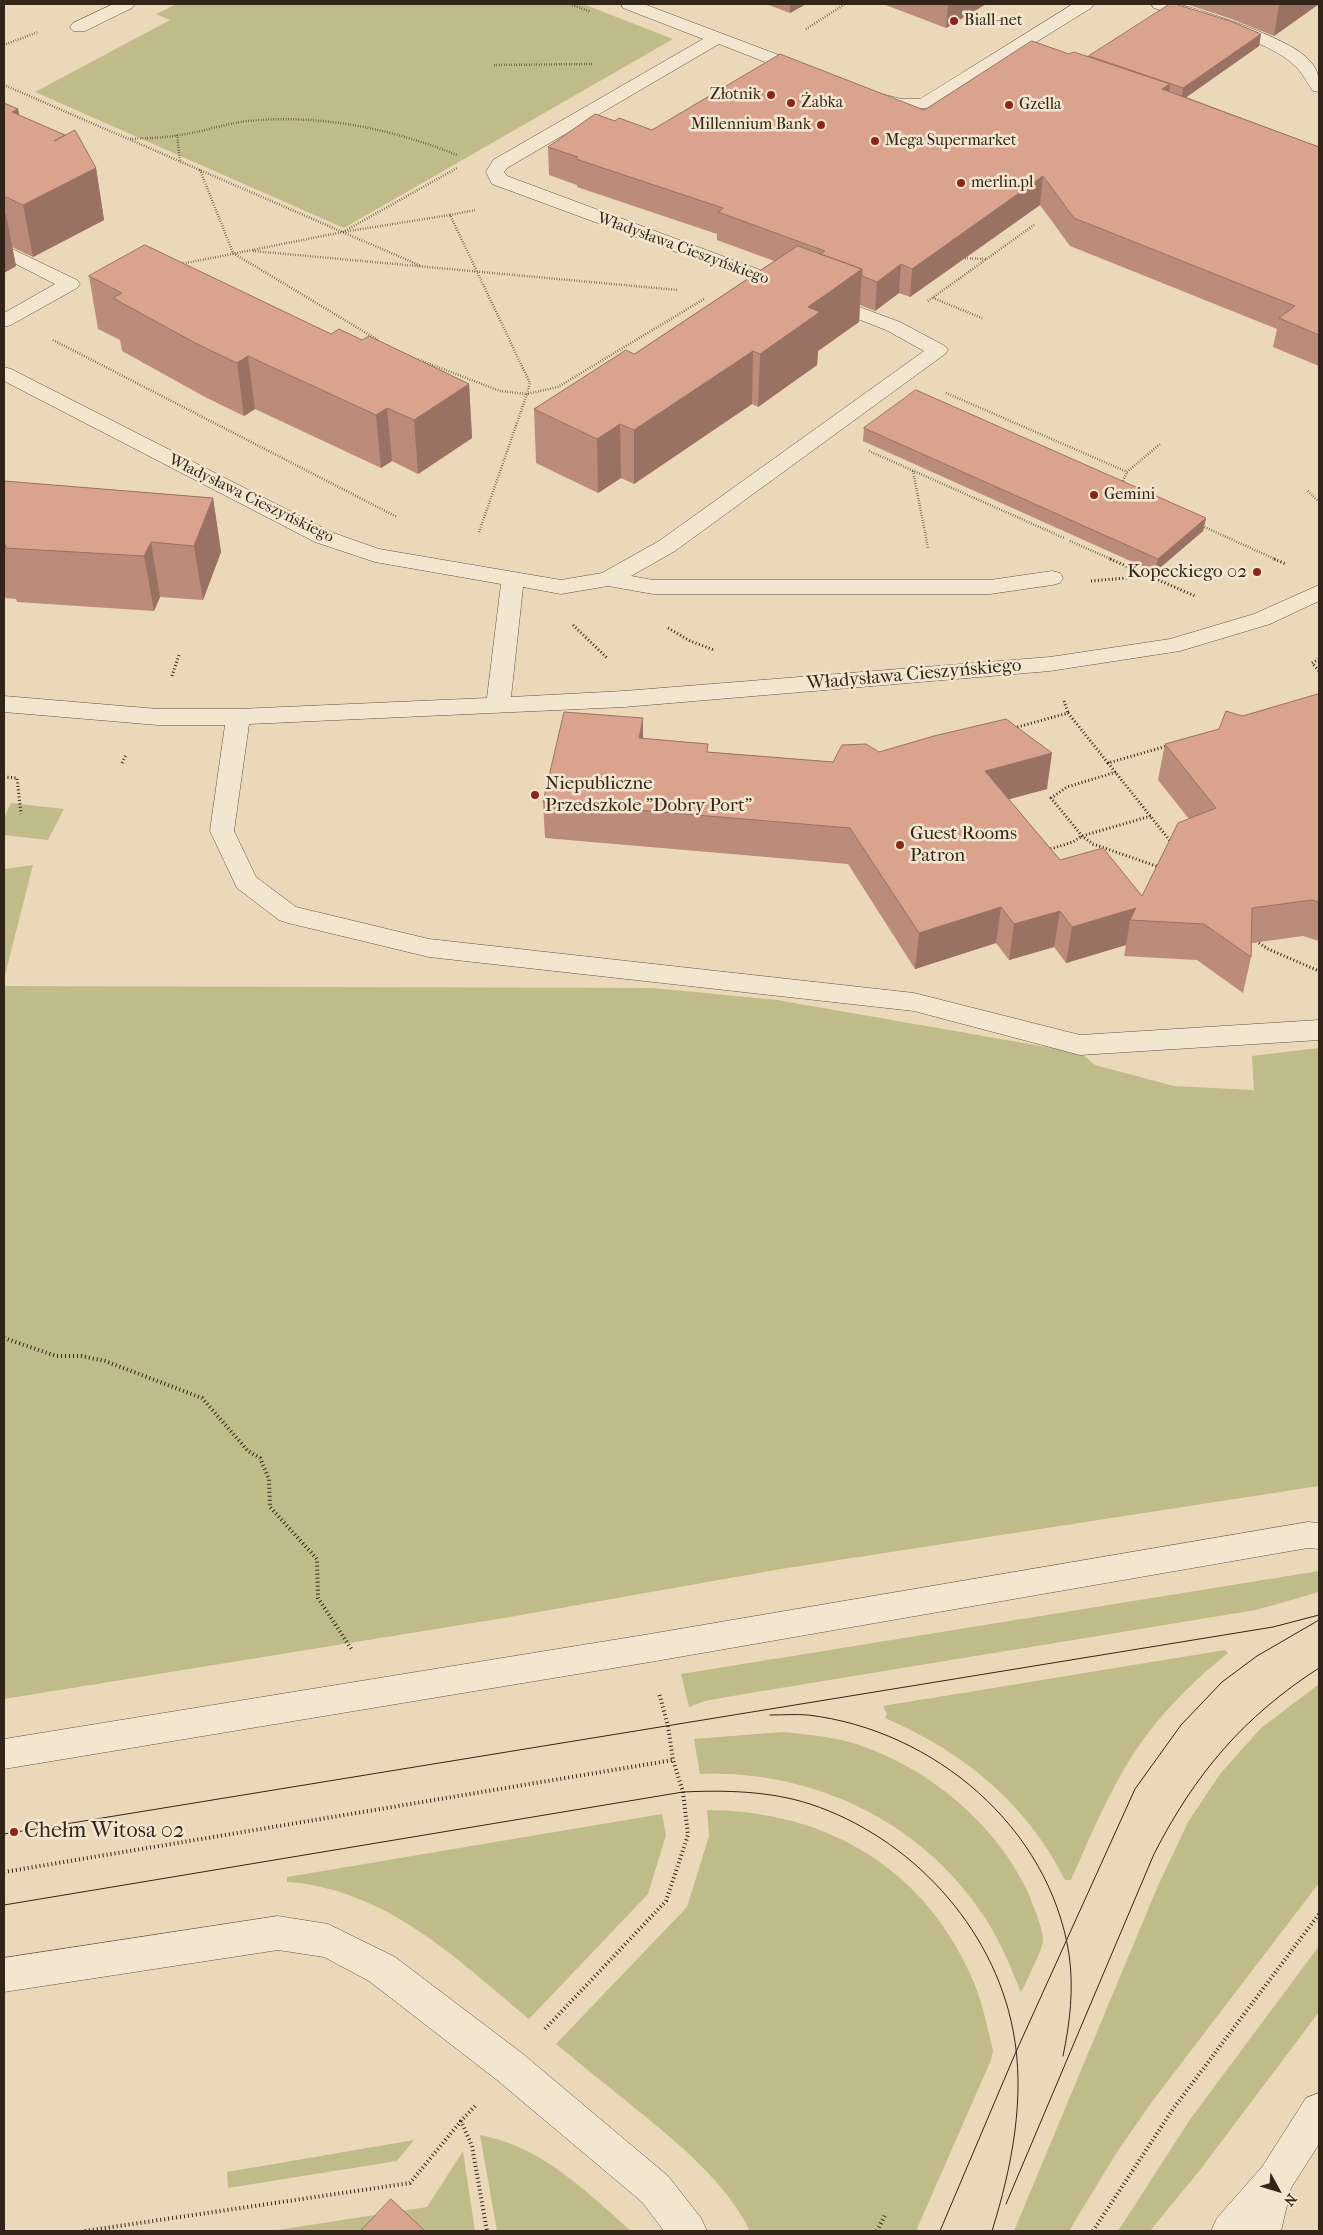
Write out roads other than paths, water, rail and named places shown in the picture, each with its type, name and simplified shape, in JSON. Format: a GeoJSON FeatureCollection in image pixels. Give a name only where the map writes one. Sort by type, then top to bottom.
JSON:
{"type":"FeatureCollection","features":[{"type":"Feature","properties":{"kind":"street"},"geometry":{"type":"LineString","coordinates":[[79,27],[126,4]]}},
{"type":"Feature","properties":{"kind":"street"},"geometry":{"type":"LineString","coordinates":[[629,4],[649,8],[717,38],[820,77]]}},
{"type":"Feature","properties":{"kind":"street"},"geometry":{"type":"LineString","coordinates":[[855,90],[881,100],[902,104],[924,104],[1084,4]]}},
{"type":"Feature","properties":{"kind":"street"},"geometry":{"type":"LineString","coordinates":[[1160,4],[1260,38],[1287,50],[1303,63],[1319,87]]}},
{"type":"Feature","properties":{"kind":"street","name":"Władysława Cieszyńskiego"},"geometry":{"type":"LineString","coordinates":[[4,373],[323,538],[375,554],[561,587],[608,579],[667,546],[938,350],[893,326],[870,317],[499,180],[495,172],[500,164],[717,38]]}},
{"type":"Feature","properties":{"kind":"street"},"geometry":{"type":"LineString","coordinates":[[1010,50],[1029,56]]}},
{"type":"Feature","properties":{"kind":"street"},"geometry":{"type":"LineString","coordinates":[[4,251],[70,284],[7,319]]}},
{"type":"Feature","properties":{"kind":"street","name":"Władysława Cieszyńskiego"},"geometry":{"type":"LineString","coordinates":[[608,579],[653,587],[990,588],[1052,578]]}},
{"type":"Feature","properties":{"kind":"street"},"geometry":{"type":"LineString","coordinates":[[498,705],[513,580]]}},
{"type":"Feature","properties":{"kind":"street","name":"Władysława Cieszyńskiego"},"geometry":{"type":"LineString","coordinates":[[4,704],[158,717],[238,717],[624,699],[1050,664],[1172,646],[1262,619],[1319,592]]}},
{"type":"Feature","properties":{"kind":"street"},"geometry":{"type":"LineString","coordinates":[[238,717],[222,831],[246,882],[288,914],[429,948],[914,1002],[1080,1045],[1319,1030]]}},
{"type":"Feature","properties":{"kind":"street"},"geometry":{"type":"LineString","coordinates":[[4,1754],[650,1648],[1308,1535],[1319,1536]]}},
{"type":"Feature","properties":{"kind":"street"},"geometry":{"type":"LineString","coordinates":[[4,1975],[278,1933],[328,1941],[382,1970],[510,2067],[655,2189],[688,2231]]}},
{"type":"Feature","properties":{"kind":"street"},"geometry":{"type":"LineString","coordinates":[[1230,2231],[1275,2180],[1319,2111]]}},
{"type":"Feature","properties":{"kind":"street"},"geometry":{"type":"LineString","coordinates":[[1262,2231],[1275,2180]]}},
{"type":"Feature","properties":{"kind":"tram line"},"geometry":{"type":"LineString","coordinates":[[4,1834],[1273,1627],[1319,1615]]}},
{"type":"Feature","properties":{"kind":"tram line"},"geometry":{"type":"LineString","coordinates":[[1066,1942],[1135,1789],[1181,1725],[1222,1682],[1257,1656],[1319,1620]]}},
{"type":"Feature","properties":{"kind":"tram line"},"geometry":{"type":"LineString","coordinates":[[1006,2204],[1154,1854],[1170,1825],[1186,1798],[1223,1749],[1267,1706],[1319,1668]]}},
{"type":"Feature","properties":{"kind":"tram line"},"geometry":{"type":"LineString","coordinates":[[770,1715],[808,1715],[855,1724],[899,1741],[941,1764],[978,1792],[1011,1827],[1038,1865],[1057,1908],[1066,1942]]}},
{"type":"Feature","properties":{"kind":"tram line"},"geometry":{"type":"LineString","coordinates":[[4,1905],[683,1792],[747,1792],[779,1796],[810,1804],[847,1819],[881,1839],[913,1863],[941,1890],[966,1921],[987,1955],[1003,1992],[1016,2051]]}},
{"type":"Feature","properties":{"kind":"tram line"},"geometry":{"type":"LineString","coordinates":[[1016,2051],[1066,1942]]}},
{"type":"Feature","properties":{"kind":"tram line"},"geometry":{"type":"LineString","coordinates":[[1063,2056],[1068,2031],[1071,1980],[1069,1954],[1066,1942]]}},
{"type":"Feature","properties":{"kind":"tram line"},"geometry":{"type":"LineString","coordinates":[[940,2231],[1016,2051]]}},
{"type":"Feature","properties":{"kind":"tram line"},"geometry":{"type":"LineString","coordinates":[[992,2231],[1006,2182],[1015,2131],[1018,2080],[1016,2051]]}},
{"type":"Feature","properties":{"kind":"place","name":"Biall-net"},"geometry":{"type":"Point","coordinates":[954,21]}},
{"type":"Feature","properties":{"kind":"place","name":"Złotnik"},"geometry":{"type":"Point","coordinates":[771,95]}},
{"type":"Feature","properties":{"kind":"place","name":"Żabka"},"geometry":{"type":"Point","coordinates":[791,103]}},
{"type":"Feature","properties":{"kind":"place","name":"Gzella"},"geometry":{"type":"Point","coordinates":[1009,105]}},
{"type":"Feature","properties":{"kind":"place","name":"Millennium Bank"},"geometry":{"type":"Point","coordinates":[821,125]}},
{"type":"Feature","properties":{"kind":"place","name":"Mega Supermarket"},"geometry":{"type":"Point","coordinates":[875,141]}},
{"type":"Feature","properties":{"kind":"place","name":"merlin.pl"},"geometry":{"type":"Point","coordinates":[961,183]}},
{"type":"Feature","properties":{"kind":"place","name":"Gemini"},"geometry":{"type":"Point","coordinates":[1094,495]}},
{"type":"Feature","properties":{"kind":"place","name":"Kopeckiego 02"},"geometry":{"type":"Point","coordinates":[1257,572]}},
{"type":"Feature","properties":{"kind":"place","name":"Niepubliczne Przedszkole \"Dobry Port\""},"geometry":{"type":"Point","coordinates":[535,795]}},
{"type":"Feature","properties":{"kind":"place","name":"Guest Rooms Patron"},"geometry":{"type":"Point","coordinates":[900,845]}},
{"type":"Feature","properties":{"kind":"place","name":"Chełm Witosa 02"},"geometry":{"type":"Point","coordinates":[14,1832]}}]}
